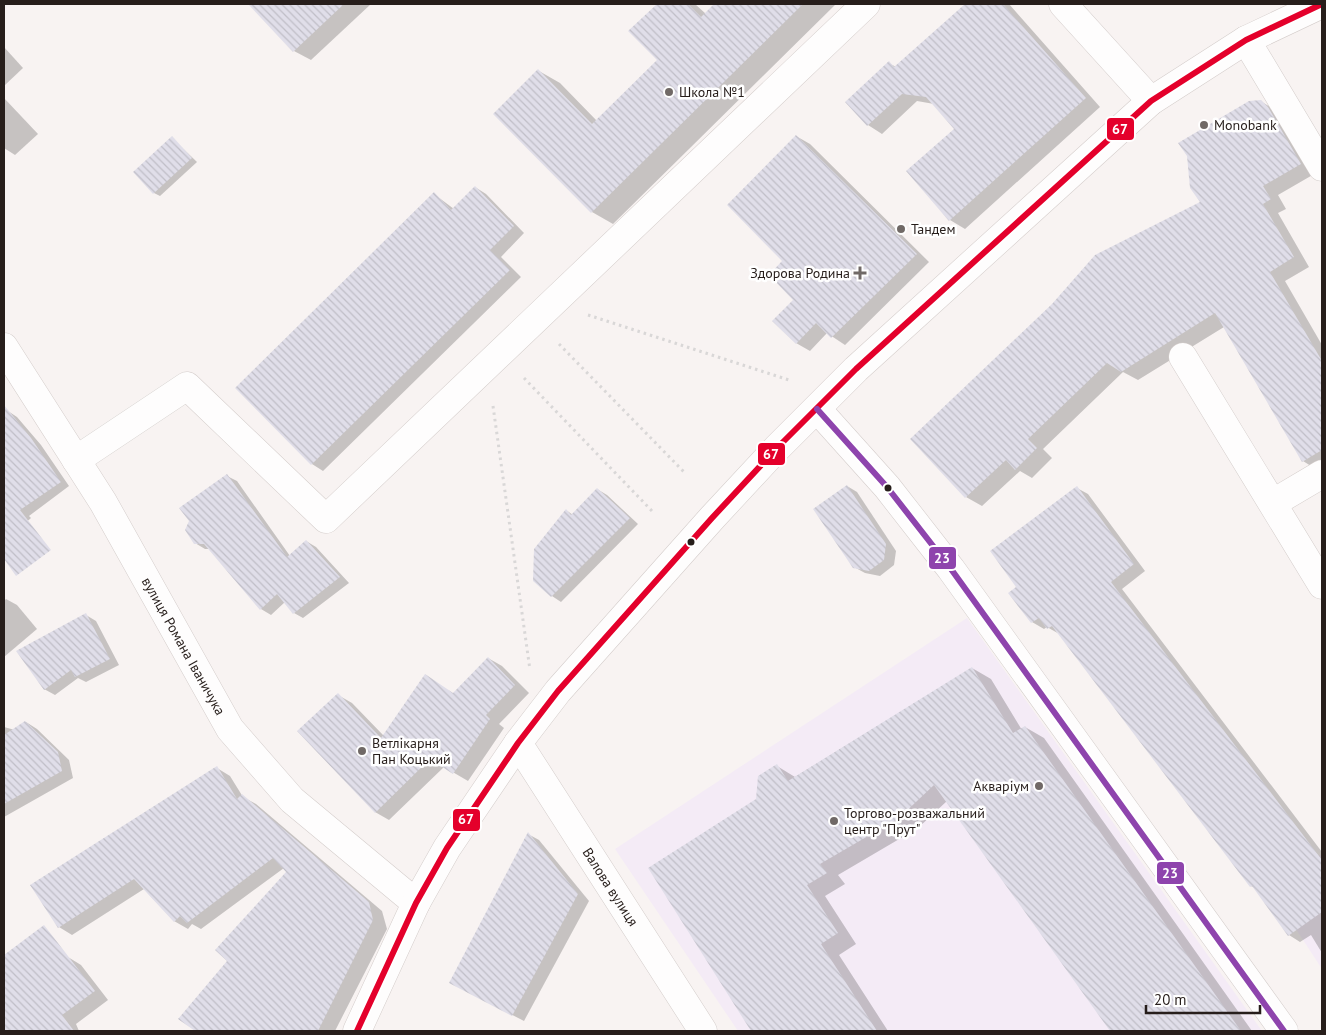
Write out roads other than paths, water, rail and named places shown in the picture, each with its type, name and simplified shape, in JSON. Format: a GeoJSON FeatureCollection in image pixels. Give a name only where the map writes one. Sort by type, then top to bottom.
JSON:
{"type":"FeatureCollection","features":[{"type":"Feature","properties":{"kind":"street"},"geometry":{"type":"LineString","coordinates":[[76,460],[187,386],[326,519],[866,4]]}},
{"type":"Feature","properties":{"kind":"street"},"geometry":{"type":"LineString","coordinates":[[1063,4],[1151,101]]}},
{"type":"Feature","properties":{"kind":"street"},"geometry":{"type":"LineString","coordinates":[[357,1031],[416,903],[447,848],[518,743],[558,691],[705,526],[856,369],[1151,101],[1246,40],[1322,4]]}},
{"type":"Feature","properties":{"kind":"street"},"geometry":{"type":"LineString","coordinates":[[1246,40],[1322,167]]}},
{"type":"Feature","properties":{"kind":"street","name":"вулиця Романа Іваничука"},"geometry":{"type":"LineString","coordinates":[[4,347],[103,502],[230,729],[292,800],[416,903]]}},
{"type":"Feature","properties":{"kind":"street"},"geometry":{"type":"LineString","coordinates":[[1183,357],[1322,585]]}},
{"type":"Feature","properties":{"kind":"street"},"geometry":{"type":"LineString","coordinates":[[817,409],[887,487],[952,569],[1284,1031]]}},
{"type":"Feature","properties":{"kind":"street"},"geometry":{"type":"LineString","coordinates":[[1273,503],[1322,474]]}},
{"type":"Feature","properties":{"kind":"street","name":"Валова вулиця"},"geometry":{"type":"LineString","coordinates":[[518,743],[703,1031]]}},
{"type":"Feature","properties":{"kind":"place","name":"Школа №1"},"geometry":{"type":"Point","coordinates":[669,92]}},
{"type":"Feature","properties":{"kind":"place","name":"Monobank"},"geometry":{"type":"Point","coordinates":[1204,125]}},
{"type":"Feature","properties":{"kind":"place","name":"Тандем"},"geometry":{"type":"Point","coordinates":[901,229]}},
{"type":"Feature","properties":{"kind":"place","name":"Здорова Родина"},"geometry":{"type":"Point","coordinates":[860,273]}},
{"type":"Feature","properties":{"kind":"place","name":"Ветлікарня Пан Коцький"},"geometry":{"type":"Point","coordinates":[362,751]}},
{"type":"Feature","properties":{"kind":"place","name":"Акваріум"},"geometry":{"type":"Point","coordinates":[1039,786]}},
{"type":"Feature","properties":{"kind":"place","name":"Торгово-розважальний центр \"Прут\""},"geometry":{"type":"Point","coordinates":[834,821]}}]}
